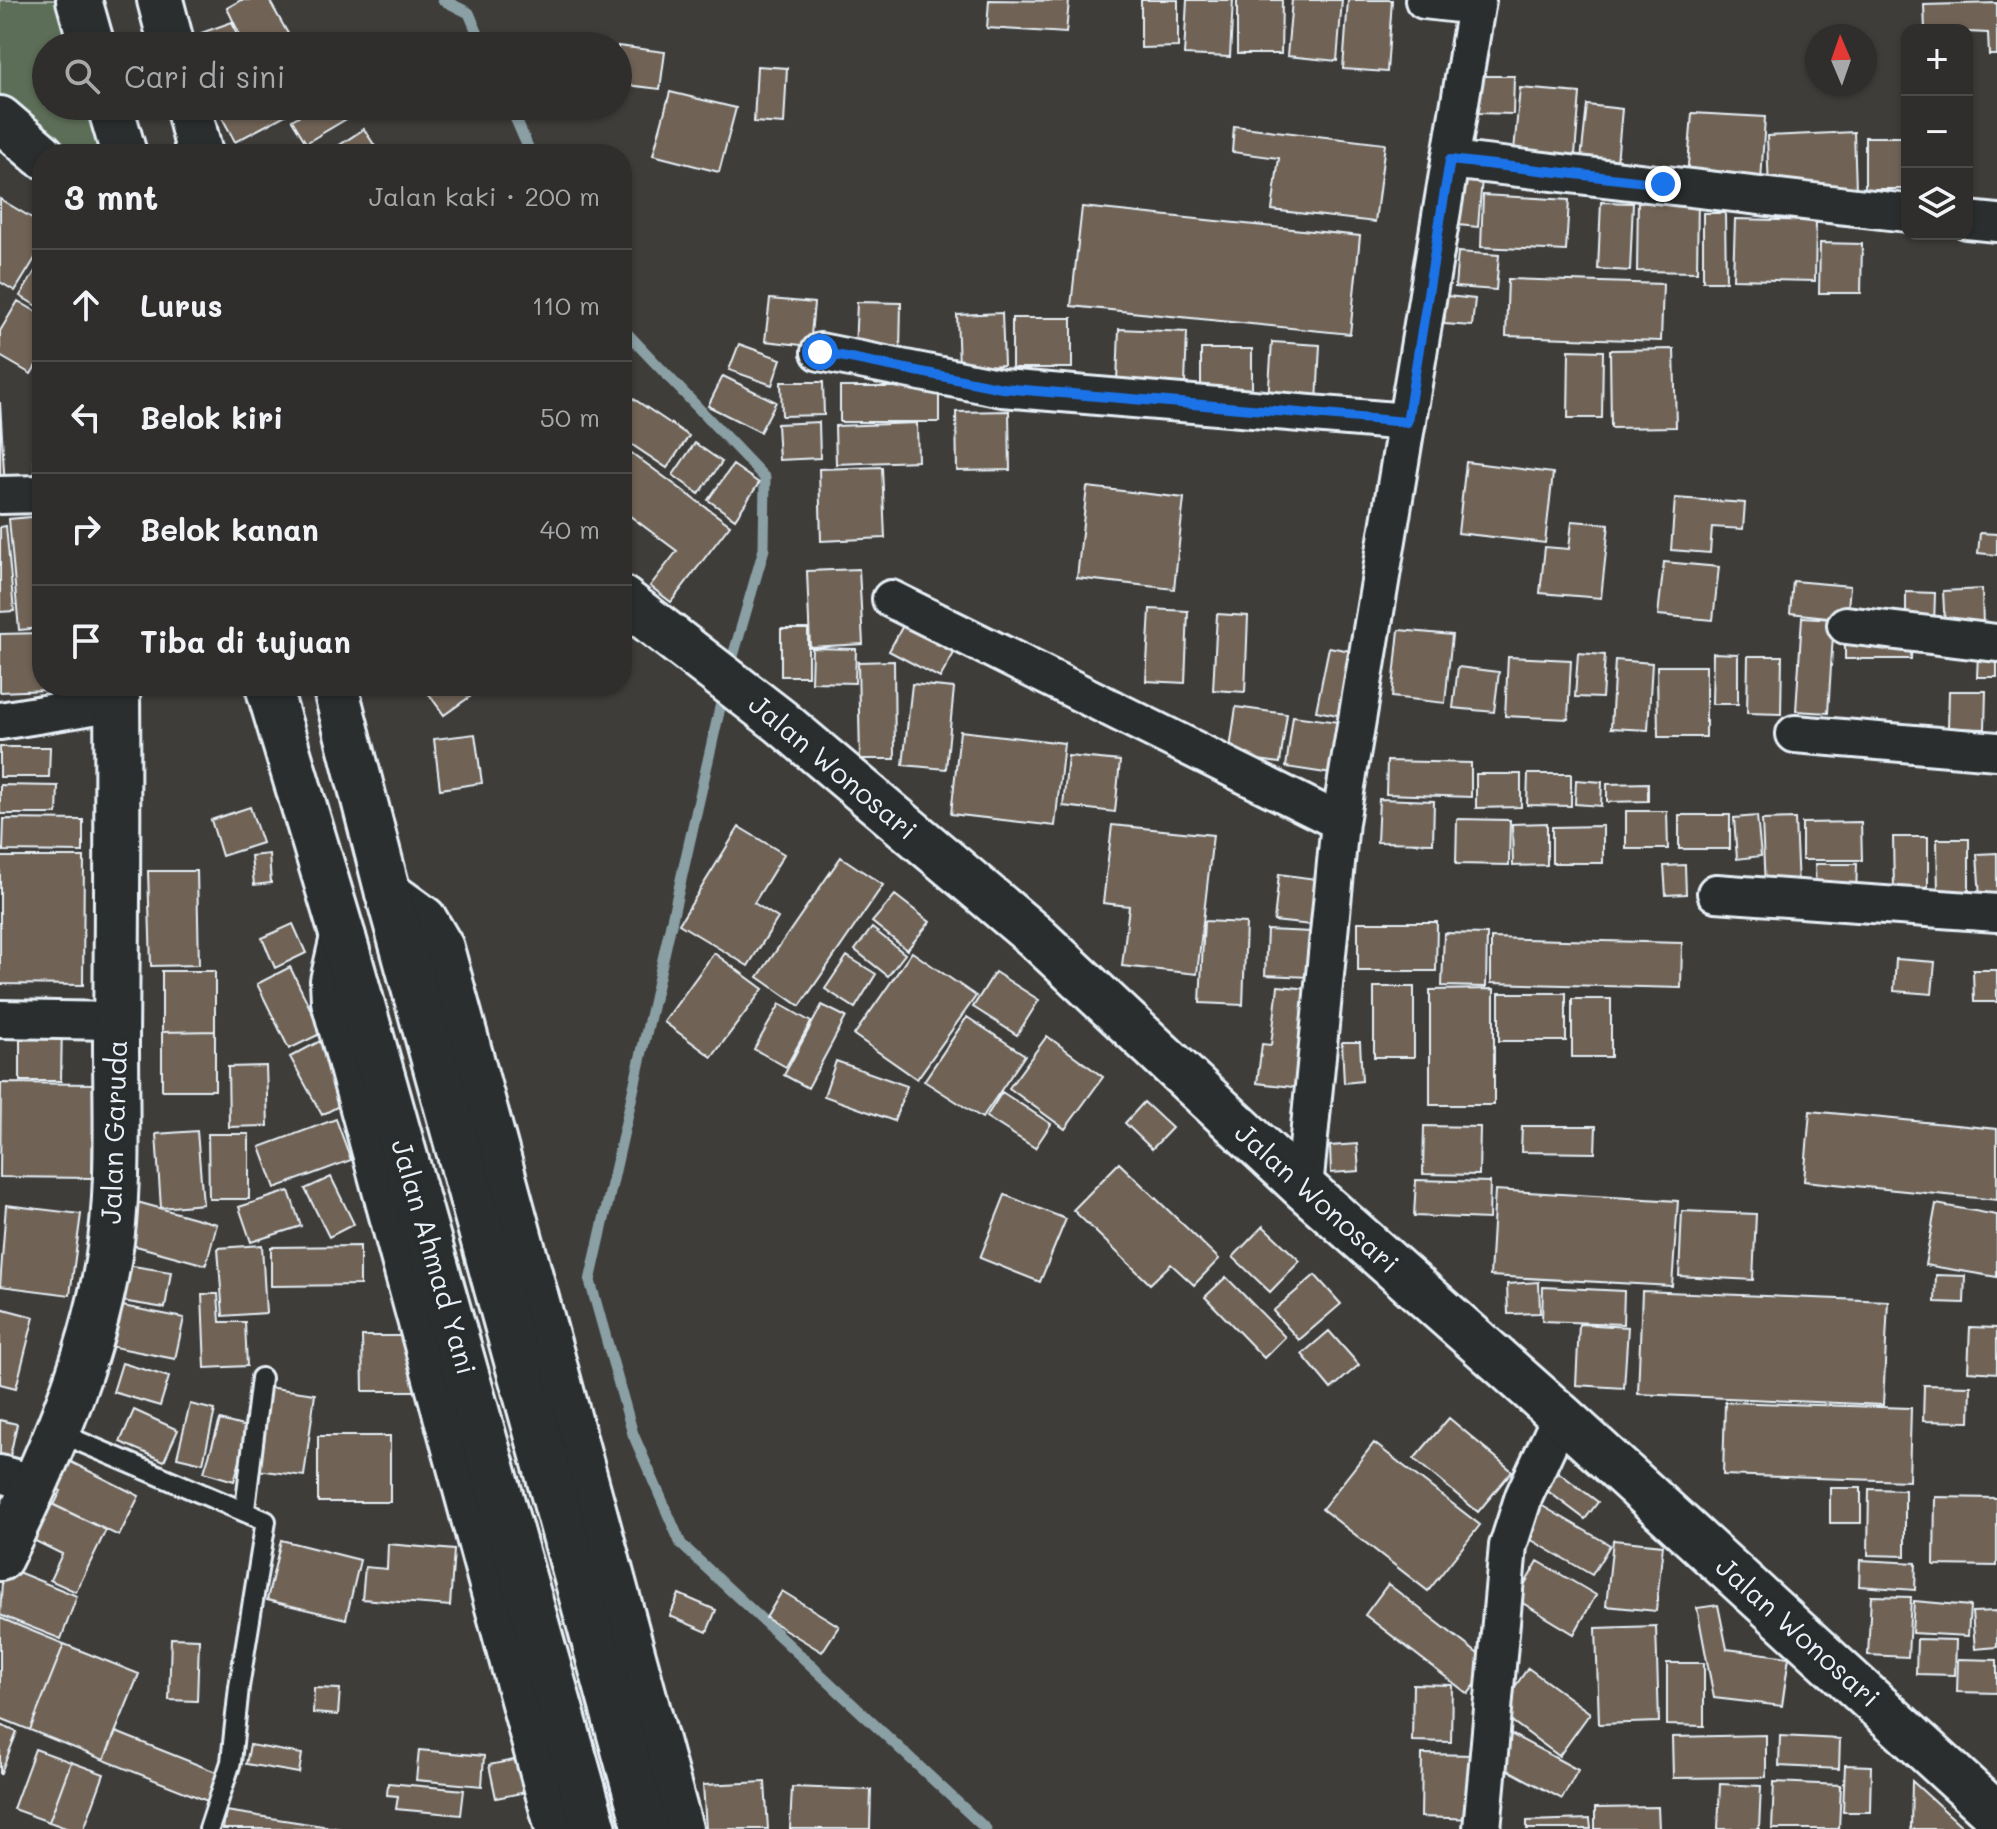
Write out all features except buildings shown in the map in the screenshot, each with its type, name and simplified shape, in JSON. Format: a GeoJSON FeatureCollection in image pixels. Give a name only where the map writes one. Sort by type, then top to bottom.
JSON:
{"type":"FeatureCollection","features":[{"type":"Feature","properties":{"kind":"main road"},"geometry":{"type":"LineString","coordinates":[[79,0],[88,32]]}},
{"type":"Feature","properties":{"kind":"main road"},"geometry":{"type":"LineString","coordinates":[[160,0],[168,32]]}},
{"type":"Feature","properties":{"kind":"main road"},"geometry":{"type":"LineString","coordinates":[[0,119],[32,146]]}},
{"type":"Feature","properties":{"kind":"main road"},"geometry":{"type":"LineString","coordinates":[[114,120],[121,144]]}},
{"type":"Feature","properties":{"kind":"main road"},"geometry":{"type":"LineString","coordinates":[[192,120],[198,144]]}},
{"type":"Feature","properties":{"kind":"main road","name":"Jalan Wonosari"},"geometry":{"type":"LineString","coordinates":[[638,612],[780,721],[1036,937],[1304,1188],[1561,1416],[1997,1815]]}},
{"type":"Feature","properties":{"kind":"main road","name":"Jalan Garuda"},"geometry":{"type":"LineString","coordinates":[[0,1558],[18,1479],[56,1432],[90,1343],[108,1262],[115,1166],[117,696]]}},
{"type":"Feature","properties":{"kind":"main road","name":"Jalan Ahmad Yani"},"geometry":{"type":"LineString","coordinates":[[271,696],[343,937],[594,1829]]}},
{"type":"Feature","properties":{"kind":"main road","name":"Jalan Ahmad Yani"},"geometry":{"type":"LineString","coordinates":[[337,696],[388,893],[646,1829]]}},
{"type":"Feature","properties":{"kind":"main road"},"geometry":{"type":"LineString","coordinates":[[349,743],[357,696]]}},
{"type":"Feature","properties":{"kind":"main road"},"geometry":{"type":"LineString","coordinates":[[388,893],[424,919],[441,948],[680,1829]]}},
{"type":"Feature","properties":{"kind":"main road"},"geometry":{"type":"LineString","coordinates":[[343,937],[333,981],[334,1001],[558,1829]]}},
{"type":"Feature","properties":{"kind":"street"},"geometry":{"type":"LineString","coordinates":[[1304,1188],[1340,822],[1476,3],[1424,0]]}},
{"type":"Feature","properties":{"kind":"street"},"geometry":{"type":"LineString","coordinates":[[1450,160],[1901,212]]}},
{"type":"Feature","properties":{"kind":"street"},"geometry":{"type":"LineString","coordinates":[[1973,221],[1997,223]]}},
{"type":"Feature","properties":{"kind":"street"},"geometry":{"type":"LineString","coordinates":[[820,352],[1002,388],[1407,422]]}},
{"type":"Feature","properties":{"kind":"street"},"geometry":{"type":"LineString","coordinates":[[0,495],[32,494]]}},
{"type":"Feature","properties":{"kind":"street"},"geometry":{"type":"LineString","coordinates":[[891,599],[1340,822]]}},
{"type":"Feature","properties":{"kind":"street"},"geometry":{"type":"LineString","coordinates":[[1846,625],[1997,643]]}},
{"type":"Feature","properties":{"kind":"street"},"geometry":{"type":"LineString","coordinates":[[0,721],[108,696]]}},
{"type":"Feature","properties":{"kind":"street"},"geometry":{"type":"LineString","coordinates":[[1795,734],[1997,751]]}},
{"type":"Feature","properties":{"kind":"street"},"geometry":{"type":"LineString","coordinates":[[1716,893],[1997,913]]}},
{"type":"Feature","properties":{"kind":"street"},"geometry":{"type":"LineString","coordinates":[[0,1019],[116,1021]]}},
{"type":"Feature","properties":{"kind":"street"},"geometry":{"type":"LineString","coordinates":[[1482,1829],[1508,1546],[1524,1496],[1561,1416]]}},
{"type":"Feature","properties":{"kind":"lane"},"geometry":{"type":"LineString","coordinates":[[245,1509],[261,1378]]}},
{"type":"Feature","properties":{"kind":"lane"},"geometry":{"type":"LineString","coordinates":[[56,1432],[245,1509],[266,1521],[239,1687],[231,1762],[209,1829]]}},
{"type":"Feature","properties":{"kind":"green space"},"geometry":{"type":"Polygon","coordinates":[[[0,0],[66,0],[75,32],[32,32],[32,120],[99,120],[105,144],[45,144],[0,105],[0,0]]]}},
{"type":"Feature","properties":{"kind":"waterway"},"geometry":{"type":"LineString","coordinates":[[443,0],[469,13],[477,32]]}},
{"type":"Feature","properties":{"kind":"waterway"},"geometry":{"type":"LineString","coordinates":[[516,120],[527,144]]}},
{"type":"Feature","properties":{"kind":"waterway"},"geometry":{"type":"LineString","coordinates":[[632,338],[765,478],[764,549],[729,670]]}},
{"type":"Feature","properties":{"kind":"waterway"},"geometry":{"type":"LineString","coordinates":[[724,690],[590,1281],[633,1434],[681,1544],[986,1829]]}},
{"type":"Feature","properties":{"kind":"route"},"geometry":{"type":"LineString","coordinates":[[820,352],[1002,388],[1407,422],[1450,160],[1663,184]]}}]}
